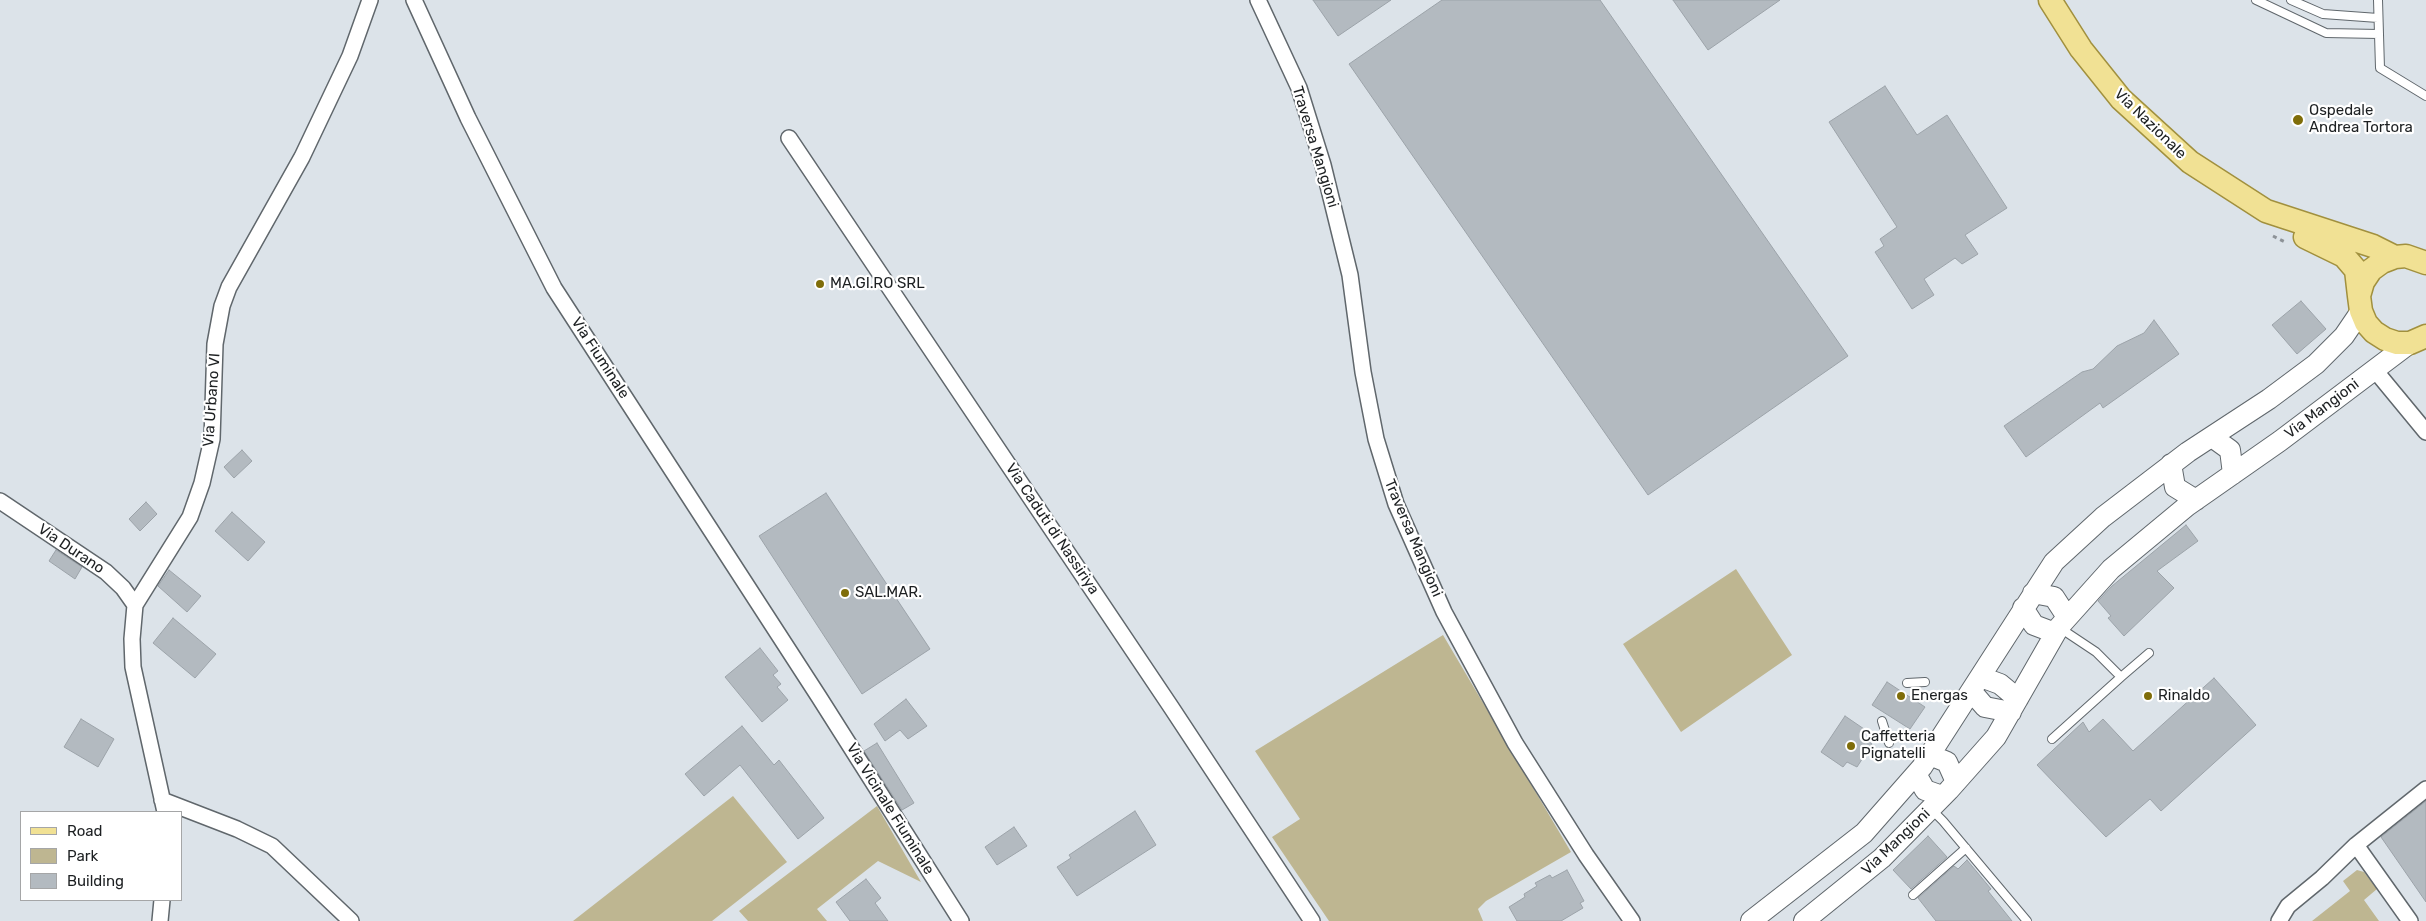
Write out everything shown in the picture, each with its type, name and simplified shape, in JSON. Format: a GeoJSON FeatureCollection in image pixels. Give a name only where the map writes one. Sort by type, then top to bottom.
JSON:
{"type":"FeatureCollection","features":[{"type":"Feature","properties":{"kind":"main road","name":"Via Nazionale"},"geometry":{"type":"LineString","coordinates":[[2050,0],[2081,49],[2121,99],[2158,135],[2190,162],[2278,218],[2294,231],[2344,256],[2356,270],[2360,303],[2366,323],[2374,332],[2385,340],[2397,343],[2418,340]]}},
{"type":"Feature","properties":{"kind":"main road","name":"Via Nazionale"},"geometry":{"type":"LineString","coordinates":[[2278,218],[2299,221],[2373,246],[2395,257],[2417,258],[2426,263]]}},
{"type":"Feature","properties":{"kind":"main road"},"geometry":{"type":"LineString","coordinates":[[2360,303],[2363,282],[2371,270],[2382,262],[2395,257]]}},
{"type":"Feature","properties":{"kind":"street","name":"Via Urbano VI"},"geometry":{"type":"LineString","coordinates":[[164,806],[133,667],[132,639],[136,605],[190,517],[202,483],[212,439],[216,344],[222,306],[229,287],[302,157],[350,56],[370,0]]}},
{"type":"Feature","properties":{"kind":"street","name":"Via Fiuminale"},"geometry":{"type":"LineString","coordinates":[[414,0],[468,118],[554,288],[819,697]]}},
{"type":"Feature","properties":{"kind":"street","name":"Traversa Mangioni"},"geometry":{"type":"LineString","coordinates":[[1258,0],[1299,88],[1323,165],[1350,275],[1363,372],[1376,439],[1396,504],[1444,612],[1515,743],[1586,855],[1632,921]]}},
{"type":"Feature","properties":{"kind":"street","name":"Via Caduti di Nassiriya"},"geometry":{"type":"LineString","coordinates":[[789,138],[1172,707],[1312,921]]}},
{"type":"Feature","properties":{"kind":"street","name":"Via Mangioni"},"geometry":{"type":"LineString","coordinates":[[1751,921],[1864,833],[1916,774],[1976,685],[2028,600],[2054,562],[2102,517],[2171,464],[2269,399],[2316,364],[2344,336],[2360,303]]}},
{"type":"Feature","properties":{"kind":"street","name":"Via Mangioni"},"geometry":{"type":"LineString","coordinates":[[1804,921],[1882,858],[1943,796],[1996,737],[2060,626],[2111,569],[2196,500],[2374,369],[2418,340]]}},
{"type":"Feature","properties":{"kind":"street"},"geometry":{"type":"LineString","coordinates":[[2374,369],[2426,432]]}},
{"type":"Feature","properties":{"kind":"street"},"geometry":{"type":"LineString","coordinates":[[2212,437],[2230,450],[2233,474]]}},
{"type":"Feature","properties":{"kind":"street"},"geometry":{"type":"LineString","coordinates":[[2171,464],[2175,487],[2196,500]]}},
{"type":"Feature","properties":{"kind":"street","name":"Via Durano"},"geometry":{"type":"LineString","coordinates":[[0,501],[106,572],[123,588],[136,605]]}},
{"type":"Feature","properties":{"kind":"street"},"geometry":{"type":"LineString","coordinates":[[2054,597],[2060,626],[2034,625],[2028,600],[2054,597]]}},
{"type":"Feature","properties":{"kind":"street"},"geometry":{"type":"LineString","coordinates":[[1976,685],[2000,684],[2014,705]]}},
{"type":"Feature","properties":{"kind":"street","name":"Via Vicinale Fiuminale"},"geometry":{"type":"LineString","coordinates":[[819,697],[961,921]]}},
{"type":"Feature","properties":{"kind":"street"},"geometry":{"type":"LineString","coordinates":[[1930,755],[1947,762],[1943,796]]}},
{"type":"Feature","properties":{"kind":"street","name":"Via Mangioni"},"geometry":{"type":"LineString","coordinates":[[1916,774],[1925,790],[1943,796]]}},
{"type":"Feature","properties":{"kind":"street"},"geometry":{"type":"LineString","coordinates":[[2279,921],[2288,906],[2322,878],[2356,845],[2426,789]]}},
{"type":"Feature","properties":{"kind":"street"},"geometry":{"type":"LineString","coordinates":[[164,806],[180,811]]}},
{"type":"Feature","properties":{"kind":"street"},"geometry":{"type":"LineString","coordinates":[[182,812],[237,829],[272,846],[351,921]]}},
{"type":"Feature","properties":{"kind":"street"},"geometry":{"type":"LineString","coordinates":[[2356,845],[2410,921]]}},
{"type":"Feature","properties":{"kind":"street","name":"Via Mangioni"},"geometry":{"type":"LineString","coordinates":[[1823,865],[1842,870],[1843,890]]}},
{"type":"Feature","properties":{"kind":"street"},"geometry":{"type":"LineString","coordinates":[[160,921],[162,901]]}},
{"type":"Feature","properties":{"kind":"lane"},"geometry":{"type":"LineString","coordinates":[[2256,0],[2326,33],[2379,34]]}},
{"type":"Feature","properties":{"kind":"lane"},"geometry":{"type":"LineString","coordinates":[[2292,0],[2323,14],[2378,18]]}},
{"type":"Feature","properties":{"kind":"lane"},"geometry":{"type":"LineString","coordinates":[[2378,0],[2380,68],[2426,96]]}},
{"type":"Feature","properties":{"kind":"lane"},"geometry":{"type":"LineString","coordinates":[[2060,626],[2096,652],[2121,677]]}},
{"type":"Feature","properties":{"kind":"lane"},"geometry":{"type":"LineString","coordinates":[[2052,739],[2149,653]]}},
{"type":"Feature","properties":{"kind":"lane"},"geometry":{"type":"LineString","coordinates":[[1907,683],[1925,682]]}},
{"type":"Feature","properties":{"kind":"lane"},"geometry":{"type":"LineString","coordinates":[[1882,721],[1889,743]]}},
{"type":"Feature","properties":{"kind":"lane"},"geometry":{"type":"LineString","coordinates":[[1943,796],[1966,848],[2026,921]]}},
{"type":"Feature","properties":{"kind":"lane"},"geometry":{"type":"LineString","coordinates":[[1913,895],[1966,848]]}},
{"type":"Feature","properties":{"kind":"green space"},"geometry":{"type":"Polygon","coordinates":[[[1736,569],[1792,655],[1681,732],[1623,644],[1736,569]]]}},
{"type":"Feature","properties":{"kind":"green space"},"geometry":{"type":"Polygon","coordinates":[[[1443,635],[1571,852],[1486,901],[1478,909],[1483,921],[1329,921],[1272,837],[1300,819],[1255,751],[1443,635]]]}},
{"type":"Feature","properties":{"kind":"green space"},"geometry":{"type":"Polygon","coordinates":[[[733,796],[787,862],[712,921],[573,921],[733,796]]]}},
{"type":"Feature","properties":{"kind":"green space"},"geometry":{"type":"Polygon","coordinates":[[[877,806],[921,882],[878,861],[817,909],[827,921],[748,921],[739,911],[877,806]]]}},
{"type":"Feature","properties":{"kind":"green space"},"geometry":{"type":"Polygon","coordinates":[[[2357,870],[2364,872],[2377,889],[2364,900],[2379,921],[2312,921],[2350,891],[2343,881],[2357,870]]]}},
{"type":"Feature","properties":{"kind":"building"},"geometry":{"type":"Polygon","coordinates":[[[1313,0],[1391,0],[1338,36],[1313,0]]]}},
{"type":"Feature","properties":{"kind":"building"},"geometry":{"type":"Polygon","coordinates":[[[1442,0],[1600,0],[1848,356],[1648,495],[1349,64],[1442,0]]]}},
{"type":"Feature","properties":{"kind":"building"},"geometry":{"type":"Polygon","coordinates":[[[1673,0],[1780,0],[1708,50],[1673,0]]]}},
{"type":"Feature","properties":{"kind":"building"},"geometry":{"type":"Polygon","coordinates":[[[1885,86],[1917,135],[1947,115],[2007,208],[1965,235],[1978,254],[1962,264],[1955,258],[1924,279],[1934,295],[1912,309],[1875,252],[1884,246],[1880,239],[1897,227],[1829,122],[1885,86]]]}},
{"type":"Feature","properties":{"kind":"building"},"geometry":{"type":"Polygon","coordinates":[[[2301,301],[2326,329],[2297,354],[2272,325],[2301,301]]]}},
{"type":"Feature","properties":{"kind":"building"},"geometry":{"type":"Polygon","coordinates":[[[2154,320],[2179,354],[2103,408],[2100,403],[2026,457],[2004,426],[2082,372],[2093,369],[2117,346],[2144,333],[2154,320]]]}},
{"type":"Feature","properties":{"kind":"building"},"geometry":{"type":"Polygon","coordinates":[[[242,450],[252,461],[234,478],[224,467],[242,450]]]}},
{"type":"Feature","properties":{"kind":"building","name":"SAL.MAR."},"geometry":{"type":"Polygon","coordinates":[[[826,493],[930,649],[862,694],[759,536],[826,493]]]}},
{"type":"Feature","properties":{"kind":"building"},"geometry":{"type":"Polygon","coordinates":[[[146,502],[157,514],[140,531],[129,519],[146,502]]]}},
{"type":"Feature","properties":{"kind":"building"},"geometry":{"type":"Polygon","coordinates":[[[232,512],[265,542],[248,561],[215,531],[232,512]]]}},
{"type":"Feature","properties":{"kind":"building"},"geometry":{"type":"Polygon","coordinates":[[[2186,525],[2198,541],[2157,571],[2174,588],[2124,636],[2108,618],[2111,616],[2098,601],[2112,586],[2186,525]]]}},
{"type":"Feature","properties":{"kind":"building"},"geometry":{"type":"Polygon","coordinates":[[[56,550],[82,567],[75,579],[49,561],[56,550]]]}},
{"type":"Feature","properties":{"kind":"building"},"geometry":{"type":"Polygon","coordinates":[[[169,570],[201,596],[187,612],[158,586],[169,570]]]}},
{"type":"Feature","properties":{"kind":"building"},"geometry":{"type":"Polygon","coordinates":[[[173,618],[216,654],[195,678],[153,643],[173,618]]]}},
{"type":"Feature","properties":{"kind":"building"},"geometry":{"type":"Polygon","coordinates":[[[760,648],[778,671],[773,675],[781,684],[777,687],[788,700],[762,722],[725,677],[760,648]]]}},
{"type":"Feature","properties":{"kind":"building"},"geometry":{"type":"Polygon","coordinates":[[[2214,678],[2256,725],[2161,811],[2150,799],[2106,837],[2037,765],[2083,722],[2089,732],[2103,719],[2133,751],[2214,678]]]}},
{"type":"Feature","properties":{"kind":"building"},"geometry":{"type":"Polygon","coordinates":[[[1887,682],[1925,707],[1910,729],[1872,705],[1887,682]]]}},
{"type":"Feature","properties":{"kind":"building"},"geometry":{"type":"Polygon","coordinates":[[[906,699],[927,726],[908,739],[900,730],[885,741],[874,724],[906,699]]]}},
{"type":"Feature","properties":{"kind":"building"},"geometry":{"type":"Polygon","coordinates":[[[1845,716],[1867,731],[1863,738],[1872,744],[1857,767],[1847,762],[1843,767],[1821,752],[1845,716]]]}},
{"type":"Feature","properties":{"kind":"building"},"geometry":{"type":"Polygon","coordinates":[[[81,719],[114,739],[98,767],[64,747],[81,719]]]}},
{"type":"Feature","properties":{"kind":"building"},"geometry":{"type":"Polygon","coordinates":[[[742,726],[774,765],[779,760],[824,818],[798,839],[740,765],[704,796],[685,774],[742,726]]]}},
{"type":"Feature","properties":{"kind":"building"},"geometry":{"type":"Polygon","coordinates":[[[877,743],[914,803],[902,810],[864,751],[877,743]]]}},
{"type":"Feature","properties":{"kind":"building"},"geometry":{"type":"Polygon","coordinates":[[[2426,801],[2426,902],[2381,837],[2426,801]]]}},
{"type":"Feature","properties":{"kind":"building"},"geometry":{"type":"Polygon","coordinates":[[[1135,811],[1156,845],[1077,896],[1057,867],[1071,858],[1069,855],[1135,811]]]}},
{"type":"Feature","properties":{"kind":"building"},"geometry":{"type":"Polygon","coordinates":[[[1014,827],[1027,846],[997,865],[985,847],[1014,827]]]}},
{"type":"Feature","properties":{"kind":"building"},"geometry":{"type":"Polygon","coordinates":[[[1928,836],[1947,857],[1911,889],[1893,870],[1928,836]]]}},
{"type":"Feature","properties":{"kind":"building"},"geometry":{"type":"Polygon","coordinates":[[[1967,860],[1991,889],[1988,891],[2012,921],[1936,921],[1918,898],[1954,866],[1958,869],[1967,860]]]}},
{"type":"Feature","properties":{"kind":"building"},"geometry":{"type":"Polygon","coordinates":[[[1567,870],[1584,901],[1580,903],[1583,908],[1561,921],[1517,921],[1509,907],[1525,897],[1524,894],[1537,886],[1535,883],[1550,875],[1552,878],[1567,870]]]}},
{"type":"Feature","properties":{"kind":"building"},"geometry":{"type":"Polygon","coordinates":[[[866,879],[881,898],[875,903],[888,921],[850,921],[836,902],[866,879]]]}},
{"type":"Feature","properties":{"kind":"place","name":"Ospedale Andrea Tortora"},"geometry":{"type":"Point","coordinates":[2298,120]}},
{"type":"Feature","properties":{"kind":"place","name":"MA.GI.RO SRL"},"geometry":{"type":"Point","coordinates":[820,284]}},
{"type":"Feature","properties":{"kind":"place","name":"SAL.MAR."},"geometry":{"type":"Point","coordinates":[845,593]}},
{"type":"Feature","properties":{"kind":"place","name":"Energas"},"geometry":{"type":"Point","coordinates":[1901,696]}},
{"type":"Feature","properties":{"kind":"place","name":"Rinaldo"},"geometry":{"type":"Point","coordinates":[2148,696]}},
{"type":"Feature","properties":{"kind":"place","name":"Caffetteria Pignatelli"},"geometry":{"type":"Point","coordinates":[1851,746]}}]}
